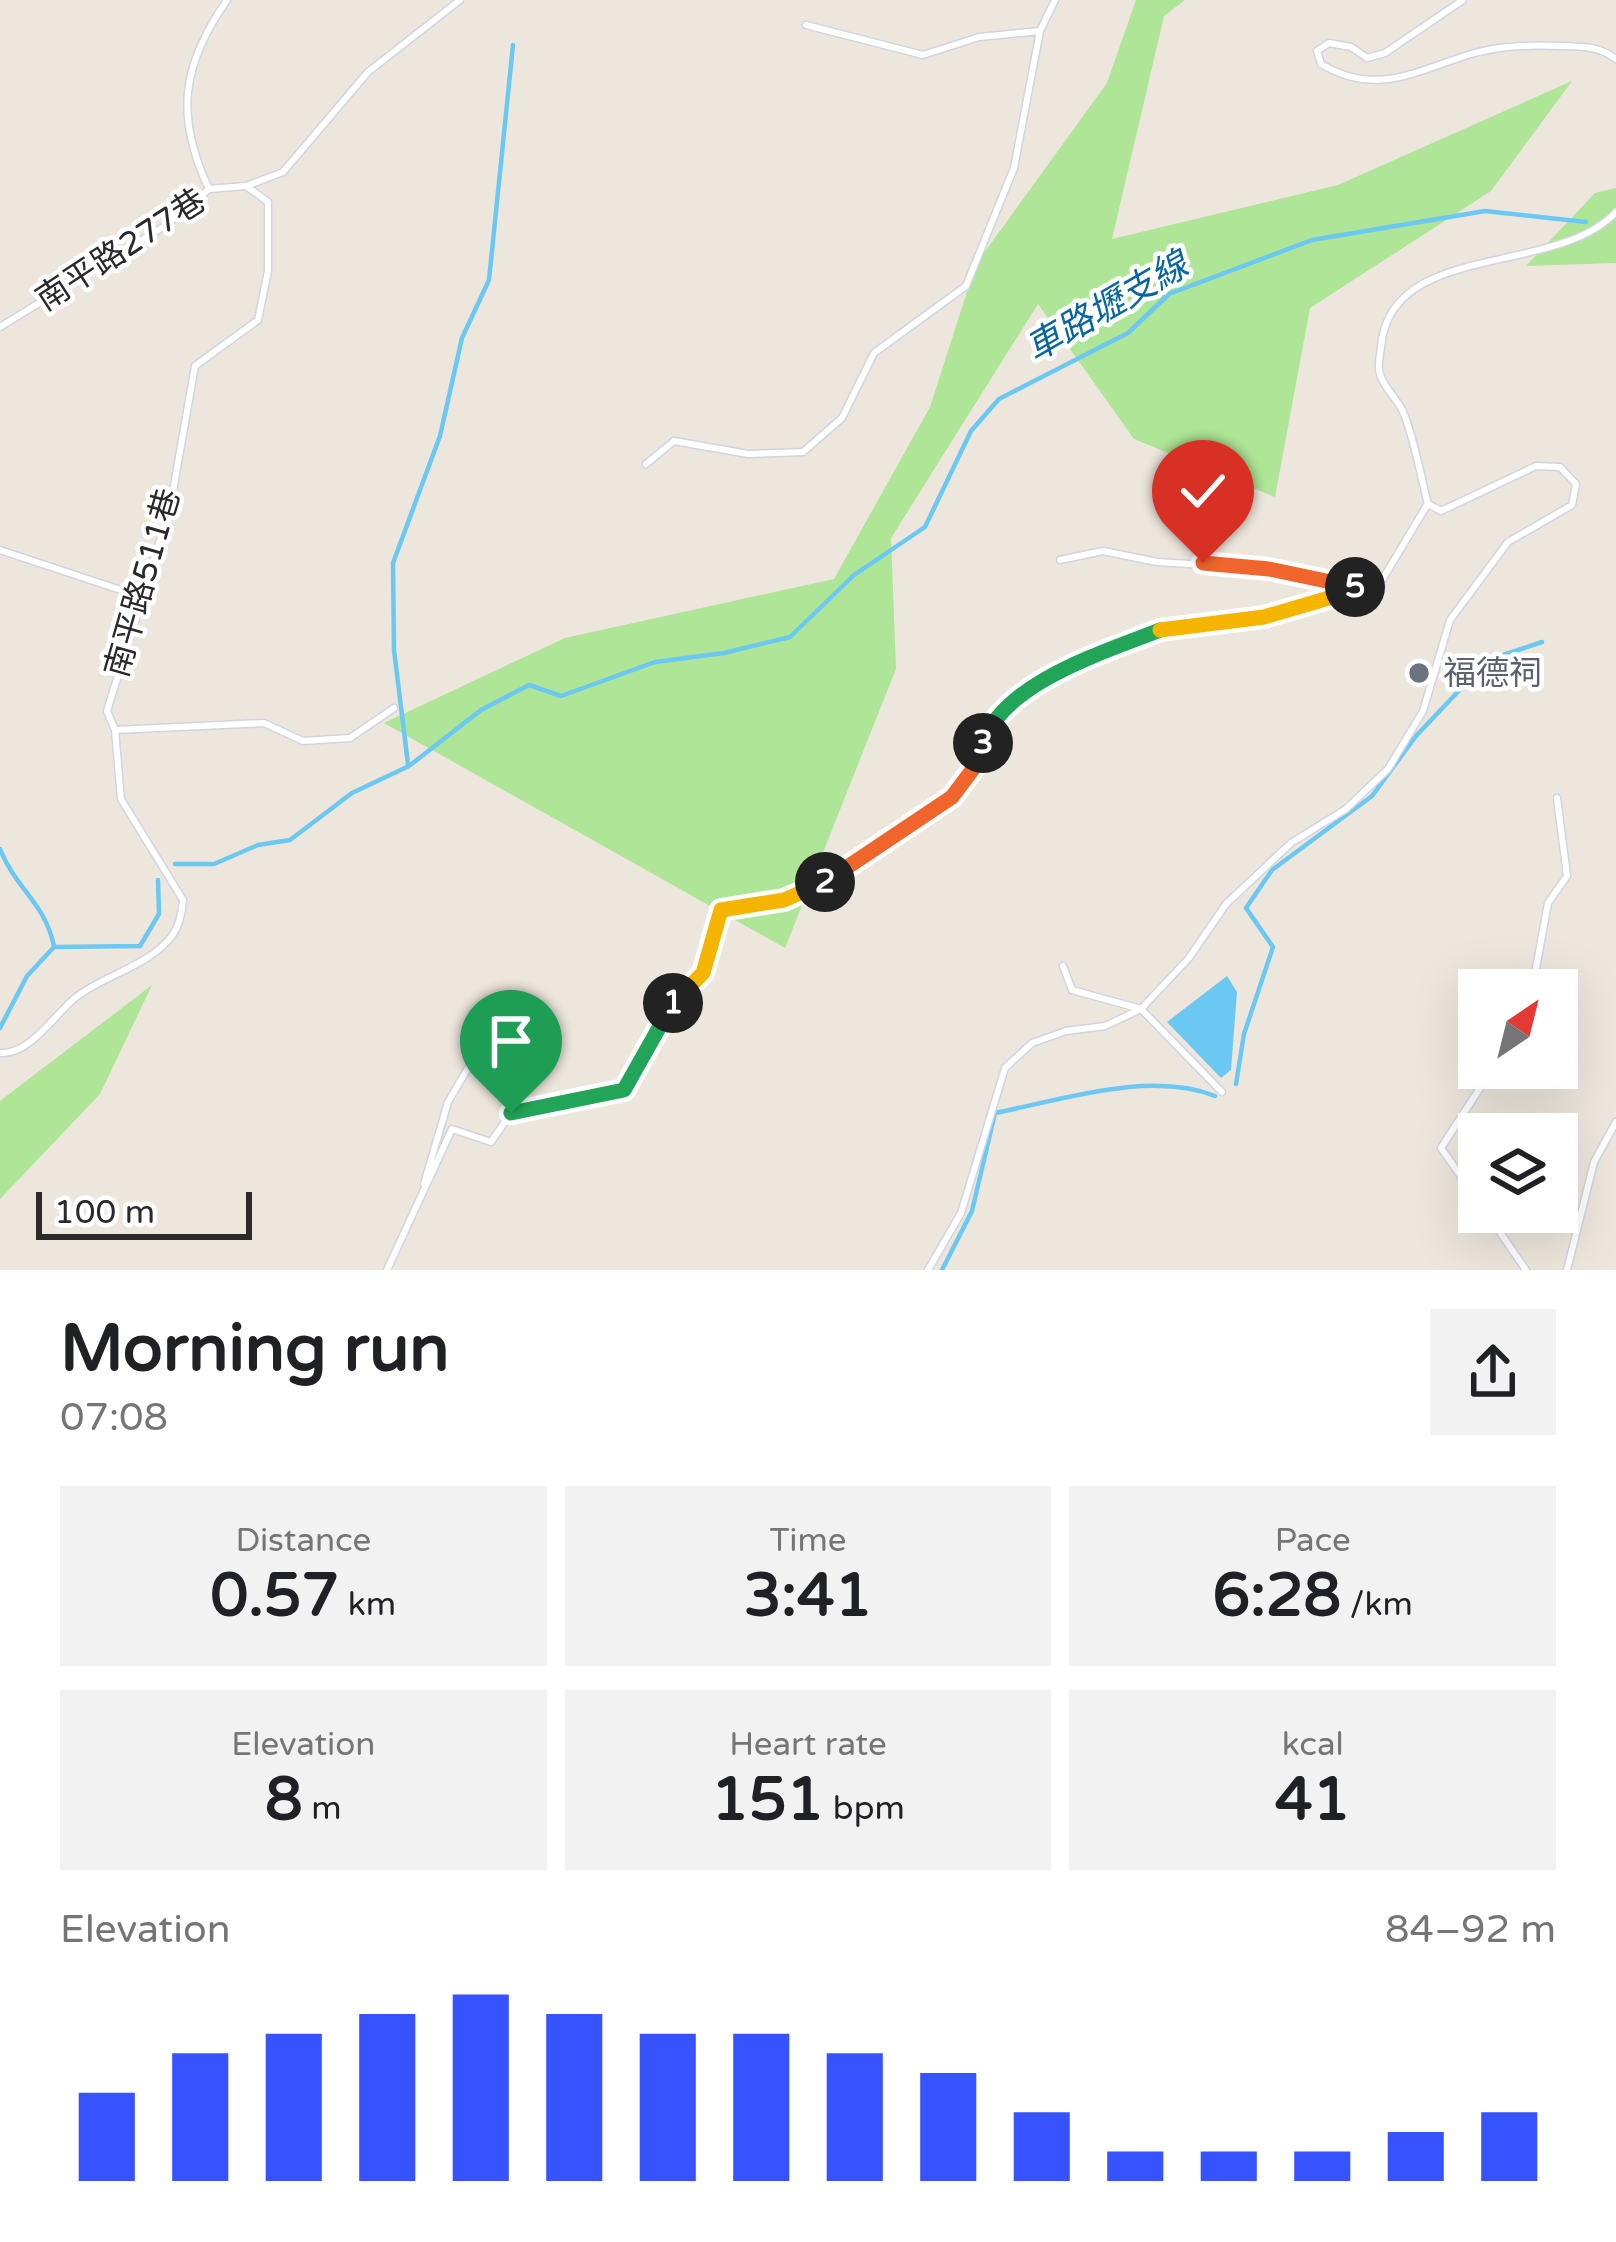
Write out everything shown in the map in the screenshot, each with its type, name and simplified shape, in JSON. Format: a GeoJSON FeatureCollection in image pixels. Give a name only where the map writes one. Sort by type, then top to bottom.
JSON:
{"type":"FeatureCollection","features":[{"type":"Feature","properties":{"kind":"lane"},"geometry":{"type":"LineString","coordinates":[[209,189],[183,112],[199,52],[227,0]]}},
{"type":"Feature","properties":{"kind":"lane","name":"南平路277巷"},"geometry":{"type":"LineString","coordinates":[[0,327],[165,226],[209,189],[247,186],[283,172],[368,72],[460,0]]}},
{"type":"Feature","properties":{"kind":"lane"},"geometry":{"type":"LineString","coordinates":[[646,464],[674,442],[748,454],[803,452],[842,418],[874,353],[966,286],[997,222],[1015,168],[1040,31],[1054,0]]}},
{"type":"Feature","properties":{"kind":"lane"},"geometry":{"type":"LineString","coordinates":[[1463,0],[1384,52],[1367,58],[1351,47],[1329,43],[1317,51],[1321,64],[1366,83],[1396,81],[1474,53],[1519,45],[1599,47],[1616,59]]}},
{"type":"Feature","properties":{"kind":"lane"},"geometry":{"type":"LineString","coordinates":[[806,25],[923,55],[979,37],[1040,31]]}},
{"type":"Feature","properties":{"kind":"lane","name":"南平路511巷"},"geometry":{"type":"LineString","coordinates":[[0,1053],[11,1054],[32,1040],[93,984],[149,957],[172,935],[182,916],[183,900],[121,799],[115,730],[107,711],[170,508],[194,366],[258,320],[270,219],[268,202],[247,186]]}},
{"type":"Feature","properties":{"kind":"lane"},"geometry":{"type":"LineString","coordinates":[[388,1270],[452,1129],[491,1142],[511,1113],[624,1090],[663,1012],[703,973],[721,910],[784,900],[836,877],[952,797],[976,765],[991,721],[1054,673],[1175,624],[1264,617],[1381,583],[1428,504],[1403,411],[1378,372],[1382,335],[1392,309],[1405,294],[1436,276],[1552,247],[1616,212]]}},
{"type":"Feature","properties":{"kind":"lane"},"geometry":{"type":"LineString","coordinates":[[928,1270],[961,1213],[1005,1068],[1032,1043],[1066,1031],[1105,1026],[1141,1009],[1189,958],[1226,904],[1291,843],[1346,809],[1388,769],[1423,711],[1450,620],[1508,542],[1572,505],[1576,484],[1560,466],[1536,466],[1441,511],[1428,504]]}},
{"type":"Feature","properties":{"kind":"lane"},"geometry":{"type":"LineString","coordinates":[[0,550],[141,597]]}},
{"type":"Feature","properties":{"kind":"lane"},"geometry":{"type":"LineString","coordinates":[[1060,560],[1103,551],[1157,562],[1269,569],[1363,588]]}},
{"type":"Feature","properties":{"kind":"lane"},"geometry":{"type":"LineString","coordinates":[[115,730],[264,723],[303,741],[350,738],[394,708]]}},
{"type":"Feature","properties":{"kind":"lane"},"geometry":{"type":"LineString","coordinates":[[1536,969],[1548,903],[1567,876],[1557,798]]}},
{"type":"Feature","properties":{"kind":"lane"},"geometry":{"type":"LineString","coordinates":[[1063,966],[1072,990],[1141,1009],[1222,1092]]}},
{"type":"Feature","properties":{"kind":"lane"},"geometry":{"type":"LineString","coordinates":[[423,1193],[448,1102],[500,1014],[496,997]]}},
{"type":"Feature","properties":{"kind":"lane"},"geometry":{"type":"LineString","coordinates":[[1567,1270],[1594,1162],[1616,1122]]}},
{"type":"Feature","properties":{"kind":"lane"},"geometry":{"type":"LineString","coordinates":[[1458,1123],[1442,1148],[1458,1171]]}},
{"type":"Feature","properties":{"kind":"lane"},"geometry":{"type":"LineString","coordinates":[[1500,1233],[1526,1270]]}},
{"type":"Feature","properties":{"kind":"green space"},"geometry":{"type":"Polygon","coordinates":[[[1136,0],[1185,0],[1164,16],[1112,239],[1338,185],[1572,81],[1491,191],[1310,308],[1275,497],[1134,439],[1038,304],[891,538],[896,669],[785,948],[384,723],[565,638],[834,579],[930,407],[976,264],[1107,83],[1136,0]]]}},
{"type":"Feature","properties":{"kind":"green space"},"geometry":{"type":"Polygon","coordinates":[[[1616,188],[1616,263],[1526,266],[1595,193],[1616,188]]]}},
{"type":"Feature","properties":{"kind":"green space"},"geometry":{"type":"Polygon","coordinates":[[[152,985],[100,1094],[0,1199],[0,1101],[152,985]]]}},
{"type":"Feature","properties":{"kind":"water"},"geometry":{"type":"Polygon","coordinates":[[[1227,976],[1237,992],[1231,1070],[1221,1078],[1167,1022],[1227,976]]]}},
{"type":"Feature","properties":{"kind":"waterway"},"geometry":{"type":"LineString","coordinates":[[408,764],[394,650],[393,563],[440,436],[462,338],[489,280],[513,45]]}},
{"type":"Feature","properties":{"kind":"waterway","name":"車路壢支線"},"geometry":{"type":"LineString","coordinates":[[175,864],[214,864],[258,845],[290,840],[352,793],[409,766],[481,710],[529,685],[561,696],[655,662],[724,653],[790,637],[854,575],[925,527],[971,431],[999,399],[1128,333],[1169,294],[1312,240],[1485,211],[1586,222]]}},
{"type":"Feature","properties":{"kind":"waterway"},"geometry":{"type":"LineString","coordinates":[[1236,1084],[1244,1034],[1273,947],[1246,908],[1272,870],[1372,796],[1416,736],[1488,660],[1542,642]]}},
{"type":"Feature","properties":{"kind":"waterway"},"geometry":{"type":"LineString","coordinates":[[0,849],[44,918],[54,946]]}},
{"type":"Feature","properties":{"kind":"waterway","name":"車路壢支線"},"geometry":{"type":"LineString","coordinates":[[0,1028],[27,976],[54,947],[140,946],[159,914],[158,880]]}},
{"type":"Feature","properties":{"kind":"waterway"},"geometry":{"type":"LineString","coordinates":[[942,1270],[972,1211],[995,1113],[1134,1087],[1190,1089],[1215,1096]]}},
{"type":"Feature","properties":{"kind":"place","name":"福德祠"},"geometry":{"type":"Point","coordinates":[1419,673]}},
{"type":"Feature","properties":{"kind":"route"},"geometry":{"type":"LineString","coordinates":[[511,1113],[624,1090],[663,1012],[703,973],[721,910],[784,900],[836,877],[952,797],[976,765],[991,721],[1054,673],[1175,624],[1264,617],[1345,598],[1363,588],[1269,569],[1203,563]]}}]}
